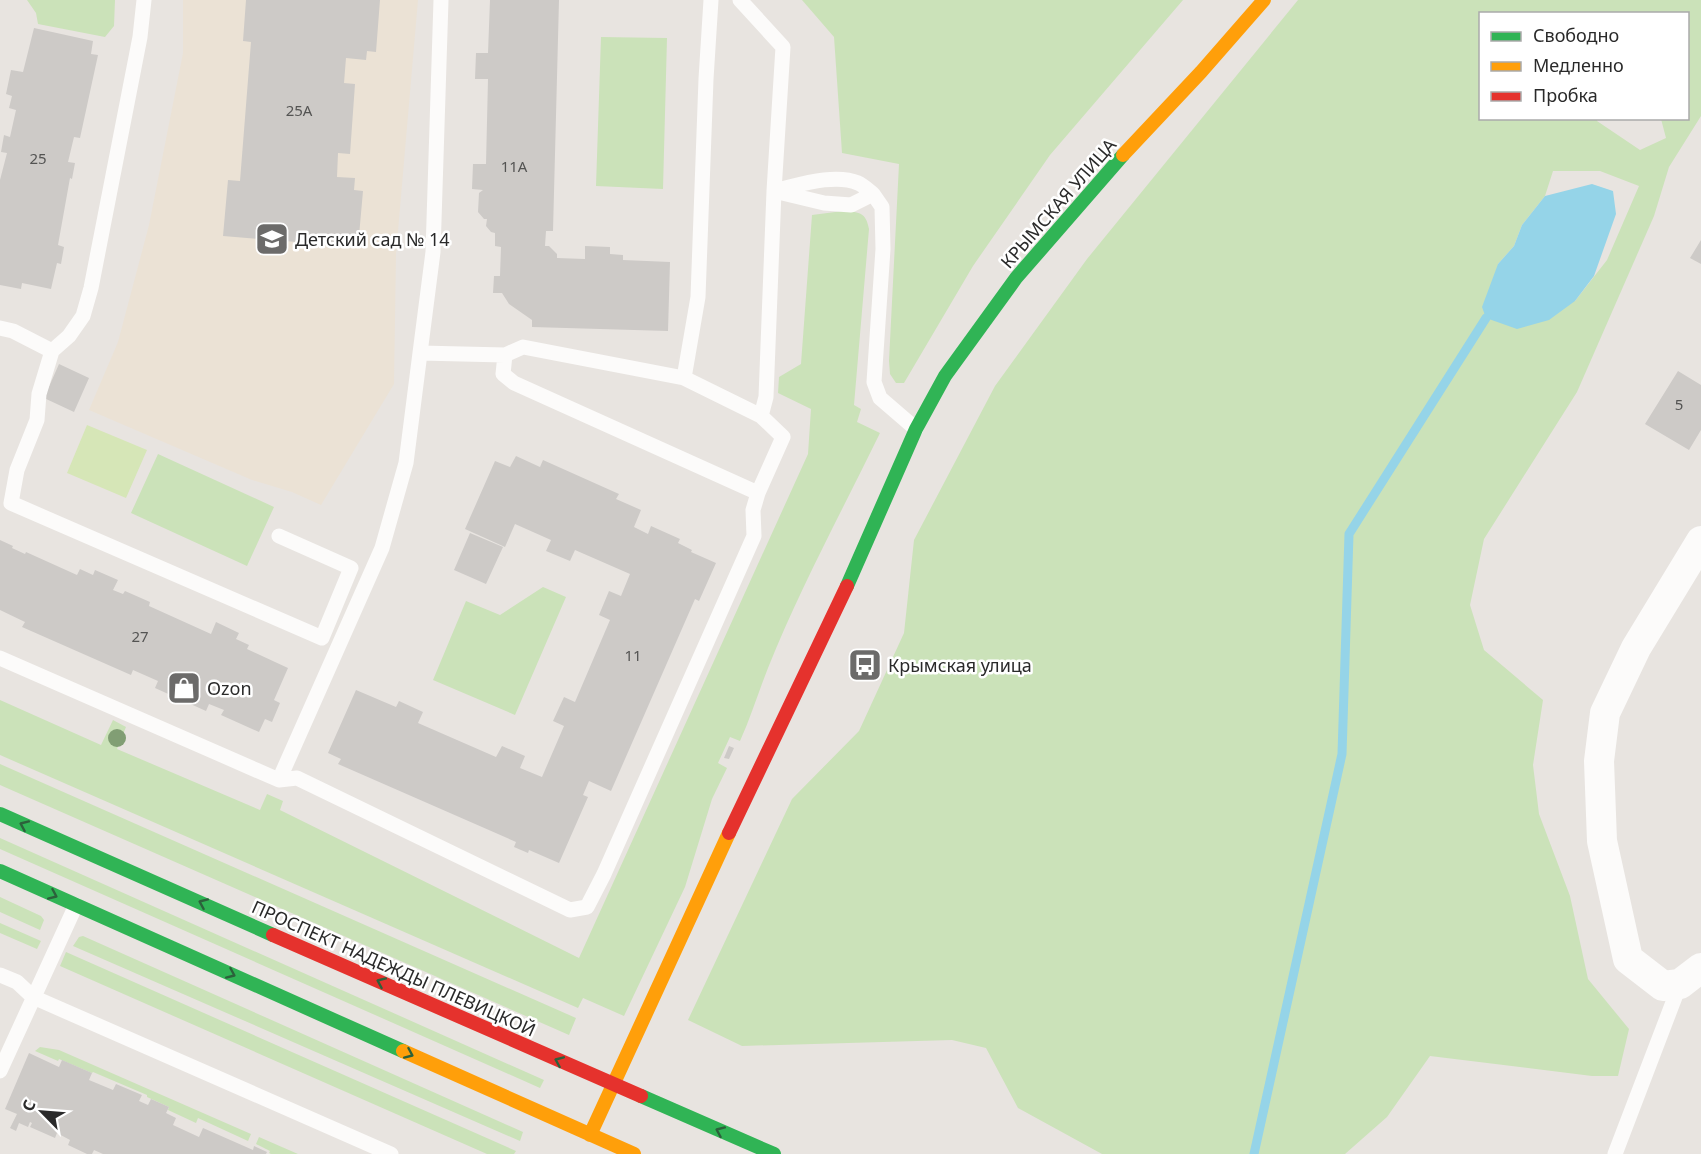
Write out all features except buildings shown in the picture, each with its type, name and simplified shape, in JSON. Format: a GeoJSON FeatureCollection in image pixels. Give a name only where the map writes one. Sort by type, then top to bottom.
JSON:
{"type":"FeatureCollection","features":[{"type":"Feature","properties":{"kind":"main road","name":"КРЫМСКАЯ УЛИЦА"},"geometry":{"type":"LineString","coordinates":[[585,1145],[734,822],[862,554],[916,429],[945,376],[1016,278],[1112,166],[1201,72],[1264,0]]}},
{"type":"Feature","properties":{"kind":"main road","name":"ПРОСПЕКТ НАДЕЖДЫ ПЛЕВИЦКОЙ"},"geometry":{"type":"LineString","coordinates":[[0,814],[774,1154]]}},
{"type":"Feature","properties":{"kind":"main road"},"geometry":{"type":"LineString","coordinates":[[0,871],[585,1145],[634,1154]]}},
{"type":"Feature","properties":{"kind":"street"},"geometry":{"type":"LineString","coordinates":[[1690,976],[1663,986],[1628,959],[1602,841],[1599,761],[1605,713],[1636,648],[1701,541]]}},
{"type":"Feature","properties":{"kind":"lane"},"geometry":{"type":"LineString","coordinates":[[144,0],[140,38],[91,288],[83,316],[69,336],[52,351],[39,394],[37,420],[17,470],[11,503],[322,638],[351,568],[279,536]]}},
{"type":"Feature","properties":{"kind":"lane"},"geometry":{"type":"LineString","coordinates":[[279,780],[382,548],[406,463],[433,252],[441,0]]}},
{"type":"Feature","properties":{"kind":"lane"},"geometry":{"type":"LineString","coordinates":[[684,378],[698,297],[711,0]]}},
{"type":"Feature","properties":{"kind":"lane"},"geometry":{"type":"LineString","coordinates":[[740,0],[783,47],[774,190],[766,397],[761,416]]}},
{"type":"Feature","properties":{"kind":"lane"},"geometry":{"type":"LineString","coordinates":[[774,190],[824,180],[843,180],[858,183],[873,194],[882,207],[883,249],[874,382],[880,398],[916,429]]}},
{"type":"Feature","properties":{"kind":"lane"},"geometry":{"type":"LineString","coordinates":[[774,190],[824,203],[851,205],[873,194]]}},
{"type":"Feature","properties":{"kind":"lane"},"geometry":{"type":"LineString","coordinates":[[0,327],[13,331],[52,351]]}},
{"type":"Feature","properties":{"kind":"lane"},"geometry":{"type":"LineString","coordinates":[[0,658],[279,780],[297,778],[570,910],[586,908],[604,874],[754,536],[753,510],[758,493],[783,437],[761,416],[684,378],[523,347],[505,355],[420,353]]}},
{"type":"Feature","properties":{"kind":"lane"},"geometry":{"type":"LineString","coordinates":[[505,355],[503,374],[514,383],[758,493]]}},
{"type":"Feature","properties":{"kind":"lane"},"geometry":{"type":"LineString","coordinates":[[0,1071],[76,905]]}},
{"type":"Feature","properties":{"kind":"lane"},"geometry":{"type":"LineString","coordinates":[[0,975],[17,982],[33,997],[391,1154]]}},
{"type":"Feature","properties":{"kind":"lane"},"geometry":{"type":"LineString","coordinates":[[1615,1154],[1690,976]]}},
{"type":"Feature","properties":{"kind":"shaded area","name":"Детский сад № 14"},"geometry":{"type":"Polygon","coordinates":[[[183,0],[418,0],[396,254],[394,384],[321,505],[292,492],[252,480],[89,410],[118,342],[149,225],[183,53],[183,0]]]}},
{"type":"Feature","properties":{"kind":"green space"},"geometry":{"type":"Polygon","coordinates":[[[27,0],[115,0],[114,26],[105,37],[38,24],[36,13],[27,0]]]}},
{"type":"Feature","properties":{"kind":"green space"},"geometry":{"type":"Polygon","coordinates":[[[802,0],[1183,0],[1050,155],[973,266],[904,383],[896,383],[890,374],[889,361],[899,164],[842,153],[834,37],[802,0]]]}},
{"type":"Feature","properties":{"kind":"green space"},"geometry":{"type":"Polygon","coordinates":[[[1298,0],[1701,0],[1701,116],[1669,167],[1654,216],[1577,392],[1484,539],[1470,605],[1484,650],[1543,700],[1533,765],[1539,814],[1570,896],[1588,979],[1629,1029],[1618,1076],[1592,1076],[1430,1056],[1387,1117],[1345,1154],[1102,1154],[1018,1108],[986,1048],[952,1040],[742,1046],[688,1020],[792,799],[859,731],[904,633],[914,540],[995,386],[1087,259],[1298,0]],[[1553,171],[1545,196],[1522,225],[1514,246],[1498,264],[1575,301],[1607,260],[1639,186],[1600,171],[1553,171]]]}},
{"type":"Feature","properties":{"kind":"green space"},"geometry":{"type":"Polygon","coordinates":[[[601,37],[667,38],[663,189],[596,186],[601,37]]]}},
{"type":"Feature","properties":{"kind":"green space"},"geometry":{"type":"Polygon","coordinates":[[[843,211],[864,216],[869,229],[854,405],[861,409],[857,422],[880,433],[794,608],[740,741],[730,737],[718,763],[727,768],[712,799],[685,887],[624,1016],[583,998],[578,1008],[0,755],[0,700],[101,745],[113,720],[126,727],[117,749],[260,810],[267,794],[283,801],[280,810],[579,958],[808,454],[811,409],[778,393],[779,377],[801,364],[812,215],[843,211]]]}},
{"type":"Feature","properties":{"kind":"green space"},"geometry":{"type":"Polygon","coordinates":[[[87,425],[147,450],[126,498],[67,473],[87,425]]]}},
{"type":"Feature","properties":{"kind":"green space"},"geometry":{"type":"Polygon","coordinates":[[[158,454],[274,507],[247,566],[131,513],[158,454]]]}},
{"type":"Feature","properties":{"kind":"green space"},"geometry":{"type":"Polygon","coordinates":[[[543,587],[566,597],[515,715],[433,680],[466,601],[500,615],[543,587]]]}},
{"type":"Feature","properties":{"kind":"green space"},"geometry":{"type":"Polygon","coordinates":[[[0,764],[576,1018],[569,1035],[0,785],[0,764]]]}},
{"type":"Feature","properties":{"kind":"green space"},"geometry":{"type":"Polygon","coordinates":[[[0,838],[544,1080],[540,1088],[0,849],[0,838]]]}},
{"type":"Feature","properties":{"kind":"green space"},"geometry":{"type":"Polygon","coordinates":[[[0,897],[41,916],[44,920],[40,930],[0,912],[0,897]]]}},
{"type":"Feature","properties":{"kind":"green space"},"geometry":{"type":"Polygon","coordinates":[[[0,923],[41,941],[37,949],[0,933],[0,923]]]}},
{"type":"Feature","properties":{"kind":"green space"},"geometry":{"type":"Polygon","coordinates":[[[83,936],[523,1132],[520,1141],[73,946],[79,937],[83,936]]]}},
{"type":"Feature","properties":{"kind":"green space"},"geometry":{"type":"Polygon","coordinates":[[[66,952],[516,1151],[514,1154],[487,1154],[60,966],[66,952]]]}},
{"type":"Feature","properties":{"kind":"green space"},"geometry":{"type":"Polygon","coordinates":[[[40,1047],[59,1050],[251,1134],[248,1141],[198,1118],[196,1123],[168,1110],[169,1107],[147,1095],[35,1051],[40,1047]]]}},
{"type":"Feature","properties":{"kind":"green space"},"geometry":{"type":"Polygon","coordinates":[[[259,1137],[298,1154],[271,1154],[270,1151],[256,1144],[259,1137]]]}},
{"type":"Feature","properties":{"kind":"water"},"geometry":{"type":"Polygon","coordinates":[[[1592,184],[1613,191],[1616,214],[1594,276],[1575,301],[1549,320],[1517,329],[1486,318],[1482,307],[1498,264],[1514,246],[1522,225],[1545,196],[1592,184]]]}},
{"type":"Feature","properties":{"kind":"waterway"},"geometry":{"type":"LineString","coordinates":[[1254,1154],[1342,754],[1349,534],[1486,318]]}},
{"type":"Feature","properties":{"kind":"traffic: fast"},"geometry":{"type":"LineString","coordinates":[[847,586],[916,429],[945,376],[1016,278],[1123,155]]}},
{"type":"Feature","properties":{"kind":"traffic: fast"},"geometry":{"type":"LineString","coordinates":[[0,814],[273,935]]}},
{"type":"Feature","properties":{"kind":"traffic: fast"},"geometry":{"type":"LineString","coordinates":[[0,871],[403,1051]]}},
{"type":"Feature","properties":{"kind":"traffic: fast"},"geometry":{"type":"LineString","coordinates":[[641,1096],[774,1154]]}},
{"type":"Feature","properties":{"kind":"traffic: slow"},"geometry":{"type":"LineString","coordinates":[[1123,155],[1201,72],[1264,0]]}},
{"type":"Feature","properties":{"kind":"traffic: slow"},"geometry":{"type":"LineString","coordinates":[[590,1135],[729,833]]}},
{"type":"Feature","properties":{"kind":"traffic: slow"},"geometry":{"type":"LineString","coordinates":[[403,1051],[634,1154]]}},
{"type":"Feature","properties":{"kind":"traffic: jam"},"geometry":{"type":"LineString","coordinates":[[729,833],[847,586]]}},
{"type":"Feature","properties":{"kind":"traffic: jam"},"geometry":{"type":"LineString","coordinates":[[273,935],[641,1096]]}},
{"type":"Feature","properties":{"kind":"place","name":"Детский сад № 14"},"geometry":{"type":"Point","coordinates":[272,239]}},
{"type":"Feature","properties":{"kind":"place","name":"Крымская улица"},"geometry":{"type":"Point","coordinates":[865,665]}},
{"type":"Feature","properties":{"kind":"place","name":"Ozon"},"geometry":{"type":"Point","coordinates":[184,688]}}]}
